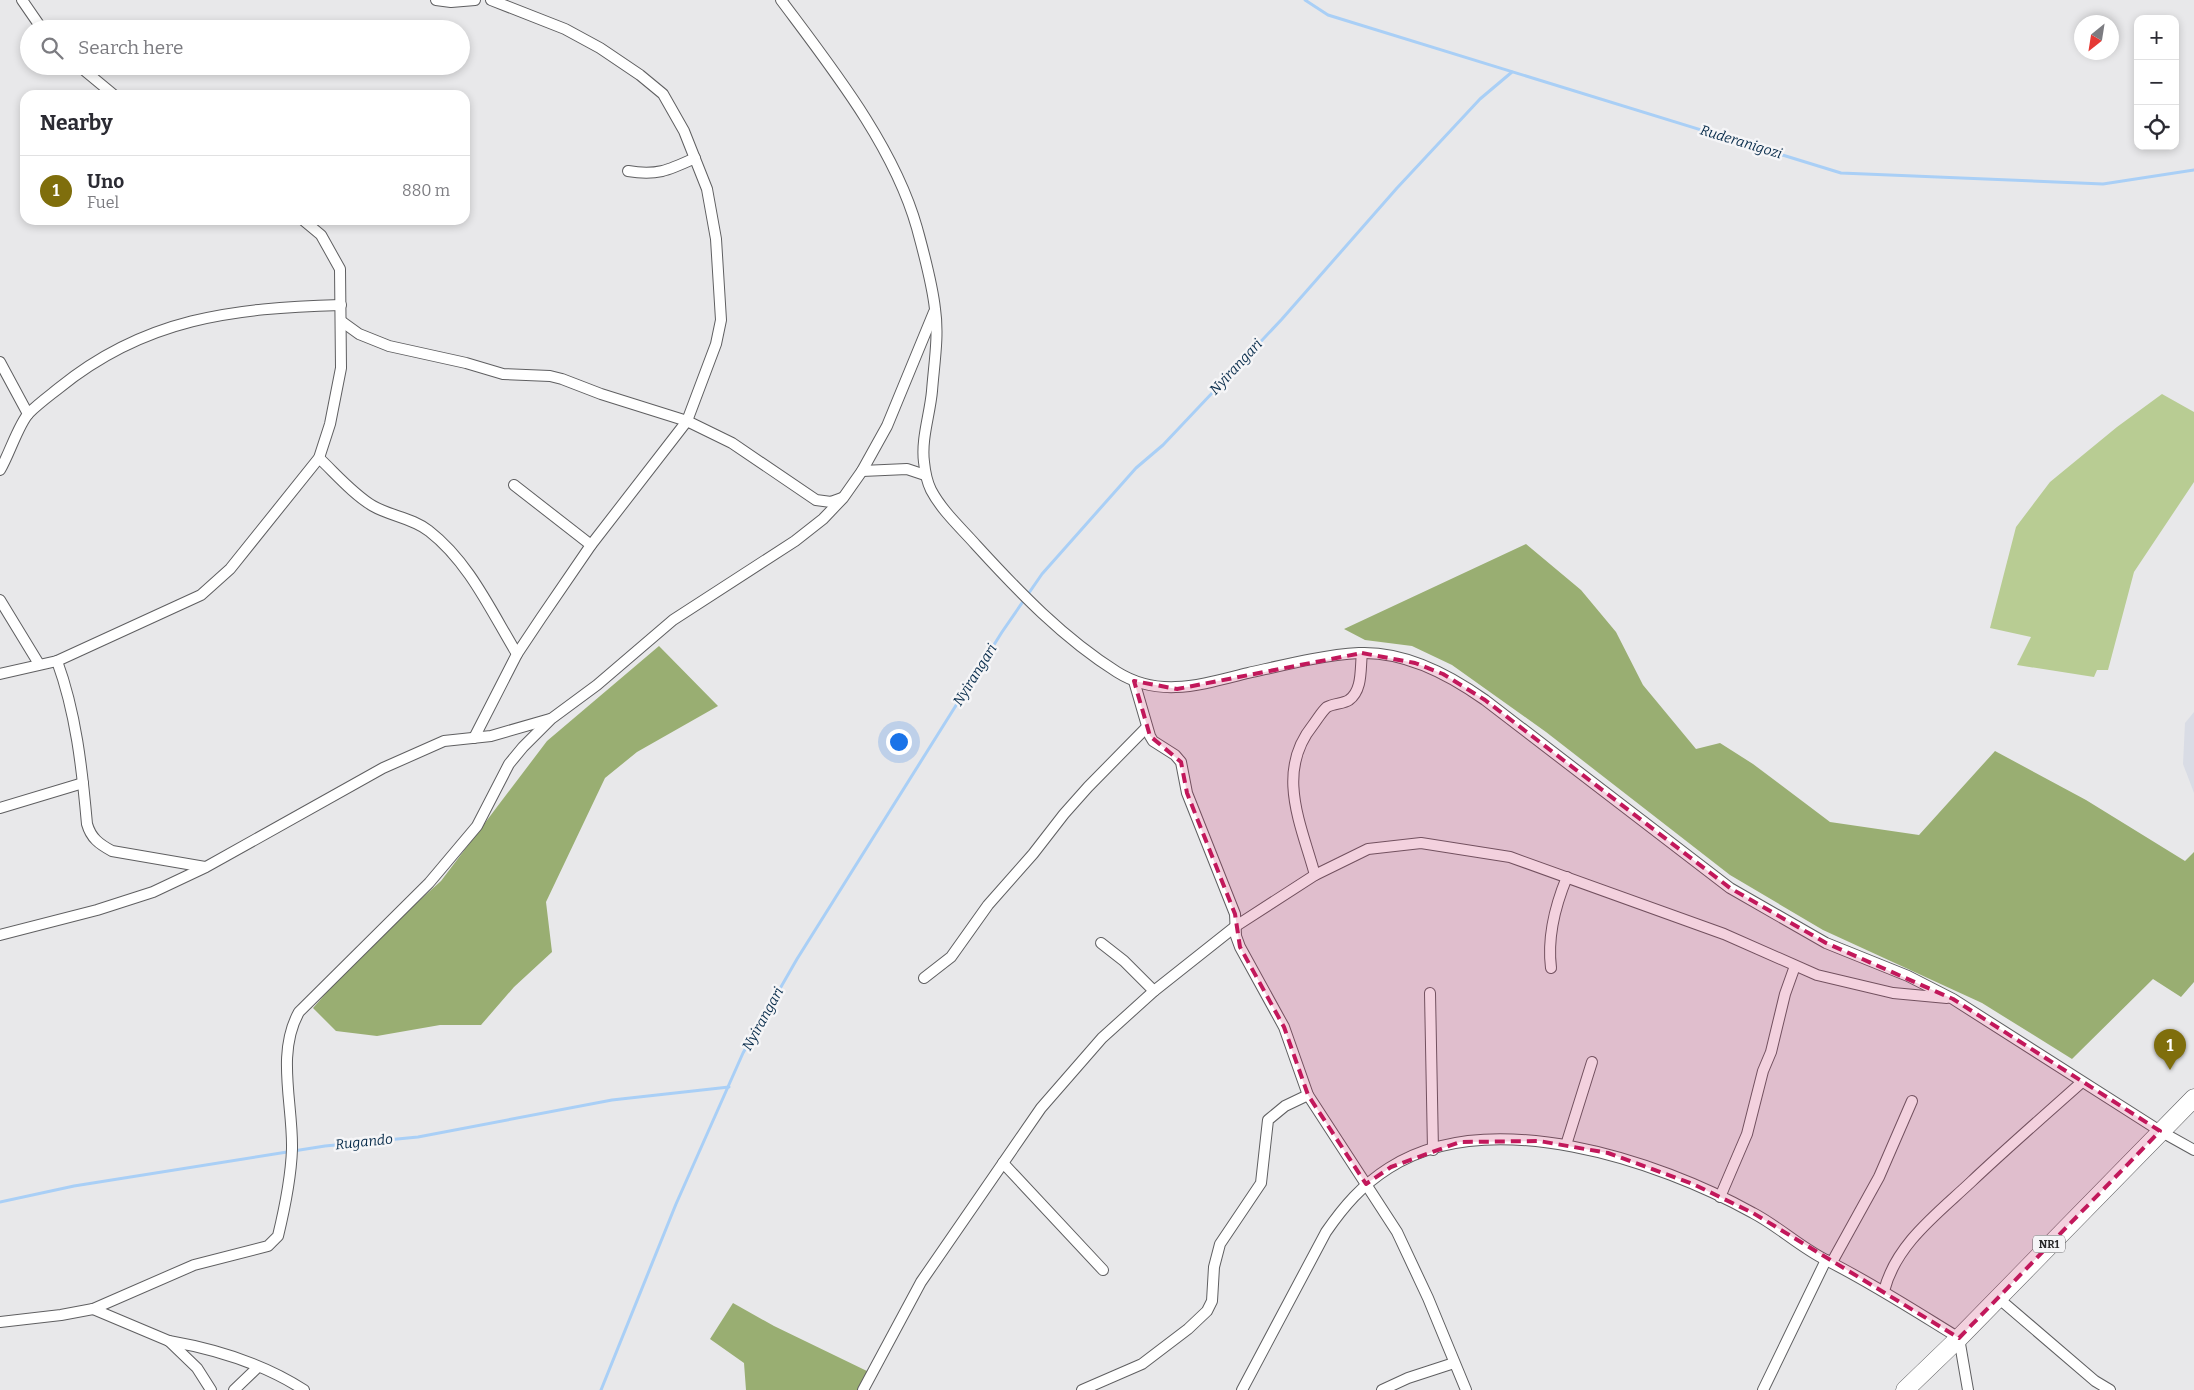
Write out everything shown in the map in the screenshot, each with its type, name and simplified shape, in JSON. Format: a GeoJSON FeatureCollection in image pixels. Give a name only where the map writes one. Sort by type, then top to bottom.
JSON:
{"type":"FeatureCollection","features":[{"type":"Feature","properties":{"kind":"highway","name":"NR1"},"geometry":{"type":"LineString","coordinates":[[1905,1390],[1959,1338],[1997,1297],[2194,1098]]}},
{"type":"Feature","properties":{"kind":"street"},"geometry":{"type":"LineString","coordinates":[[22,0],[36,20]]}},
{"type":"Feature","properties":{"kind":"street"},"geometry":{"type":"LineString","coordinates":[[436,0],[451,2],[475,0]]}},
{"type":"Feature","properties":{"kind":"street"},"geometry":{"type":"LineString","coordinates":[[474,738],[517,654],[591,545],[687,421],[716,344],[721,320],[716,239],[707,189],[684,131],[662,94],[640,75],[600,48],[565,29],[491,0]]}},
{"type":"Feature","properties":{"kind":"street"},"geometry":{"type":"LineString","coordinates":[[780,0],[837,75],[876,138],[899,180],[918,229],[935,308],[936,327],[933,378],[923,457],[925,475],[938,502],[1011,583],[1063,632],[1117,672],[1134,681],[1154,687],[1177,689],[1267,669],[1362,653],[1415,663],[1466,686],[1730,888],[1826,942],[1908,976],[1953,999],[2160,1131],[2194,1150]]}},
{"type":"Feature","properties":{"kind":"street"},"geometry":{"type":"LineString","coordinates":[[90,75],[108,90]]}},
{"type":"Feature","properties":{"kind":"street"},"geometry":{"type":"LineString","coordinates":[[628,171],[648,174],[665,172],[695,158]]}},
{"type":"Feature","properties":{"kind":"street"},"geometry":{"type":"LineString","coordinates":[[0,674],[57,661],[201,595],[230,569],[319,458],[330,424],[341,368],[340,269],[321,234],[309,225]]}},
{"type":"Feature","properties":{"kind":"street"},"geometry":{"type":"LineString","coordinates":[[0,470],[28,414],[83,369],[118,347],[156,331],[239,312],[295,306],[341,305]]}},
{"type":"Feature","properties":{"kind":"street"},"geometry":{"type":"LineString","coordinates":[[0,1322],[61,1315],[93,1308],[204,1261],[268,1246],[278,1236],[289,1180],[292,1149],[287,1062],[291,1026],[299,1012],[429,883],[477,826],[509,764],[551,719],[597,685],[673,620],[795,541],[823,519],[843,498],[862,471],[887,426],[935,308]]}},
{"type":"Feature","properties":{"kind":"street"},"geometry":{"type":"LineString","coordinates":[[340,321],[358,334],[389,346],[466,363],[503,374],[550,376],[562,379],[601,394],[687,421],[732,443],[816,500],[832,502],[843,498]]}},
{"type":"Feature","properties":{"kind":"street"},"geometry":{"type":"LineString","coordinates":[[0,362],[28,414]]}},
{"type":"Feature","properties":{"kind":"street"},"geometry":{"type":"LineString","coordinates":[[319,458],[367,502],[427,529],[447,546],[466,570],[517,654]]}},
{"type":"Feature","properties":{"kind":"street"},"geometry":{"type":"LineString","coordinates":[[862,471],[907,469],[925,475]]}},
{"type":"Feature","properties":{"kind":"street"},"geometry":{"type":"LineString","coordinates":[[514,485],[591,545]]}},
{"type":"Feature","properties":{"kind":"street"},"geometry":{"type":"LineString","coordinates":[[0,600],[39,664]]}},
{"type":"Feature","properties":{"kind":"street"},"geometry":{"type":"LineString","coordinates":[[1315,875],[1295,804],[1291,775],[1296,753],[1305,735],[1327,708],[1349,700],[1357,691],[1362,653]]}},
{"type":"Feature","properties":{"kind":"street"},"geometry":{"type":"LineString","coordinates":[[57,661],[68,691],[90,835],[101,845],[112,851],[206,867]]}},
{"type":"Feature","properties":{"kind":"street"},"geometry":{"type":"LineString","coordinates":[[1134,681],[1146,728],[1153,741],[1175,755],[1181,762],[1187,793],[1235,914],[1236,936],[1243,953],[1280,1020],[1308,1095],[1397,1232],[1428,1298],[1466,1390]]}},
{"type":"Feature","properties":{"kind":"street"},"geometry":{"type":"LineString","coordinates":[[0,935],[126,902],[153,892],[206,867],[383,768],[449,739],[491,736],[551,719]]}},
{"type":"Feature","properties":{"kind":"street"},"geometry":{"type":"LineString","coordinates":[[924,978],[951,957],[988,904],[1064,814],[1146,728]]}},
{"type":"Feature","properties":{"kind":"street"},"geometry":{"type":"LineString","coordinates":[[0,808],[83,783]]}},
{"type":"Feature","properties":{"kind":"street"},"geometry":{"type":"LineString","coordinates":[[863,1390],[921,1282],[1057,1087],[1102,1038],[1154,991],[1236,926],[1315,875],[1368,849],[1421,843],[1510,857],[1724,934],[1795,966],[1859,986],[1894,993],[1953,999]]}},
{"type":"Feature","properties":{"kind":"street"},"geometry":{"type":"LineString","coordinates":[[1551,968],[1550,954],[1553,919],[1567,877]]}},
{"type":"Feature","properties":{"kind":"street"},"geometry":{"type":"LineString","coordinates":[[1101,943],[1124,961],[1154,991]]}},
{"type":"Feature","properties":{"kind":"street"},"geometry":{"type":"LineString","coordinates":[[1720,1196],[1748,1134],[1763,1070],[1771,1052],[1785,994],[1795,966]]}},
{"type":"Feature","properties":{"kind":"street"},"geometry":{"type":"LineString","coordinates":[[1430,993],[1433,1150]]}},
{"type":"Feature","properties":{"kind":"street"},"geometry":{"type":"LineString","coordinates":[[1566,1145],[1592,1062]]}},
{"type":"Feature","properties":{"kind":"street"},"geometry":{"type":"LineString","coordinates":[[1884,1291],[1888,1275],[1895,1262],[1917,1234],[1994,1160],[2082,1082]]}},
{"type":"Feature","properties":{"kind":"street"},"geometry":{"type":"LineString","coordinates":[[1082,1390],[1142,1364],[1188,1329],[1207,1311],[1212,1301],[1214,1267],[1220,1244],[1260,1183],[1268,1120],[1285,1106],[1308,1095]]}},
{"type":"Feature","properties":{"kind":"street"},"geometry":{"type":"LineString","coordinates":[[1763,1390],[1829,1261],[1879,1177],[1912,1101]]}},
{"type":"Feature","properties":{"kind":"street"},"geometry":{"type":"LineString","coordinates":[[1242,1390],[1326,1232],[1343,1208],[1366,1184],[1391,1167],[1433,1150],[1460,1142],[1539,1141],[1608,1153],[1642,1164],[1720,1196],[1760,1217],[1829,1261],[1884,1291],[1959,1338],[1968,1390]]}},
{"type":"Feature","properties":{"kind":"street"},"geometry":{"type":"LineString","coordinates":[[1003,1163],[1103,1270]]}},
{"type":"Feature","properties":{"kind":"street"},"geometry":{"type":"LineString","coordinates":[[1997,1297],[2094,1381],[2110,1390]]}},
{"type":"Feature","properties":{"kind":"street"},"geometry":{"type":"LineString","coordinates":[[93,1308],[168,1341],[209,1348],[258,1367],[304,1390]]}},
{"type":"Feature","properties":{"kind":"street"},"geometry":{"type":"LineString","coordinates":[[168,1341],[197,1368],[211,1390]]}},
{"type":"Feature","properties":{"kind":"street"},"geometry":{"type":"LineString","coordinates":[[1382,1390],[1408,1378],[1454,1363]]}},
{"type":"Feature","properties":{"kind":"street"},"geometry":{"type":"LineString","coordinates":[[234,1390],[258,1367]]}},
{"type":"Feature","properties":{"kind":"highlighted area"},"geometry":{"type":"Polygon","coordinates":[[[1362,653],[1415,663],[1443,674],[1485,700],[1730,888],[1826,943],[1953,999],[2160,1131],[1959,1338],[1753,1213],[1693,1184],[1608,1153],[1539,1141],[1460,1142],[1391,1167],[1366,1184],[1308,1095],[1284,1027],[1240,947],[1235,914],[1187,793],[1181,762],[1150,736],[1134,681],[1177,689],[1362,653]]]}},
{"type":"Feature","properties":{"kind":"shaded area"},"geometry":{"type":"Polygon","coordinates":[[[2194,712],[2194,793],[2183,764],[2185,723],[2194,712]]]}},
{"type":"Feature","properties":{"kind":"green space"},"geometry":{"type":"Polygon","coordinates":[[[2162,394],[2194,412],[2194,482],[2134,572],[2108,670],[2097,670],[2094,677],[2017,665],[2031,637],[1990,628],[2016,527],[2050,482],[2117,427],[2162,394]]]}},
{"type":"Feature","properties":{"kind":"green space"},"geometry":{"type":"Polygon","coordinates":[[[1526,544],[1581,590],[1616,632],[1643,685],[1696,749],[1720,743],[1753,764],[1830,822],[1919,835],[1995,751],[2086,800],[2185,861],[2194,852],[2194,982],[2181,997],[2153,979],[2072,1059],[1982,1003],[1823,930],[1730,875],[1546,732],[1452,665],[1412,646],[1365,640],[1344,629],[1526,544]]]}},
{"type":"Feature","properties":{"kind":"green space"},"geometry":{"type":"Polygon","coordinates":[[[659,646],[718,706],[637,752],[605,778],[546,902],[552,952],[514,987],[481,1025],[440,1025],[377,1036],[336,1031],[313,1008],[363,951],[441,881],[547,741],[659,646]]]}},
{"type":"Feature","properties":{"kind":"green space"},"geometry":{"type":"Polygon","coordinates":[[[733,1303],[774,1326],[869,1372],[860,1390],[746,1390],[744,1363],[710,1339],[733,1303]]]}},
{"type":"Feature","properties":{"kind":"waterway","name":"Ruderanigozi"},"geometry":{"type":"LineString","coordinates":[[1305,0],[1328,15],[1841,173],[2103,184],[2194,170]]}},
{"type":"Feature","properties":{"kind":"waterway","name":"Nyirangari"},"geometry":{"type":"LineString","coordinates":[[601,1390],[676,1204],[743,1053],[797,959],[1002,632],[1042,574],[1136,468],[1163,445],[1282,319],[1397,188],[1480,99],[1512,72]]}},
{"type":"Feature","properties":{"kind":"waterway","name":"Rugando"},"geometry":{"type":"LineString","coordinates":[[0,1202],[74,1186],[325,1146],[418,1137],[612,1100],[729,1087]]}},
{"type":"Feature","properties":{"kind":"place","name":"Uno"},"geometry":{"type":"Point","coordinates":[2170,1070]}}]}
